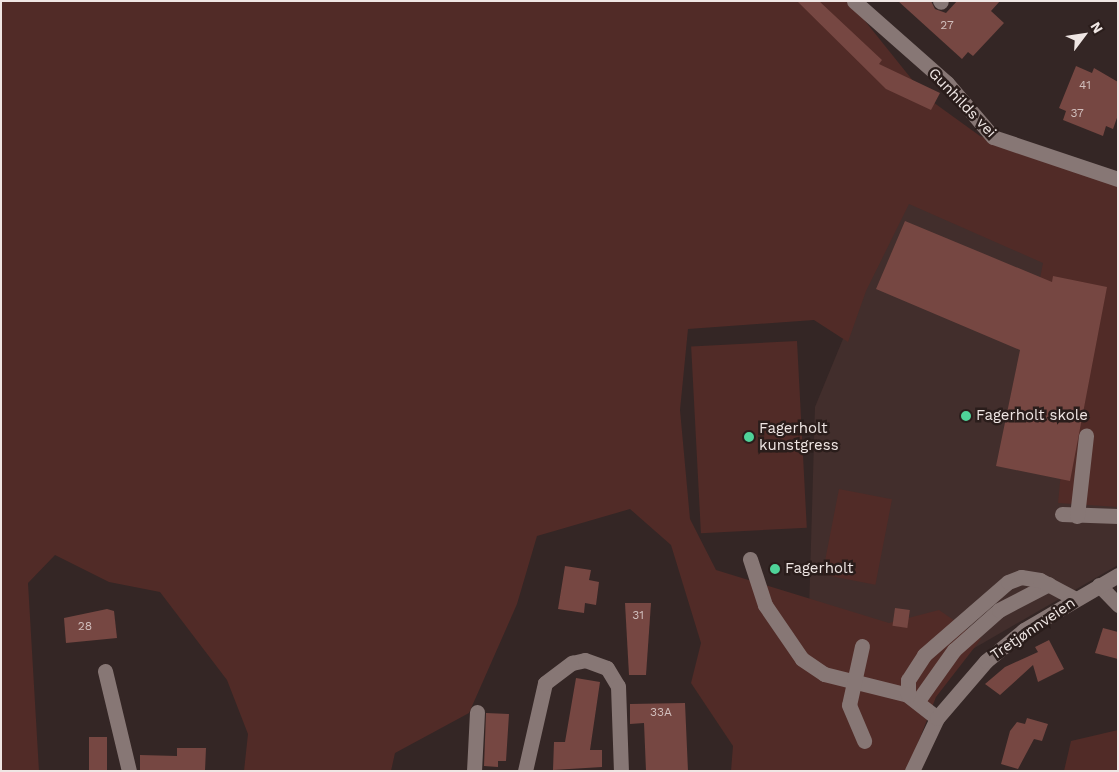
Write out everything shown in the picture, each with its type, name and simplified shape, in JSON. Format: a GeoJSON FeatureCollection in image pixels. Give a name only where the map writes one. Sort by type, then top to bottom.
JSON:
{"type":"FeatureCollection","features":[{"type":"Feature","properties":{"kind":"street","name":"Gunhilds vei"},"geometry":{"type":"LineString","coordinates":[[854,1],[947,83],[994,137],[1118,179]]}},
{"type":"Feature","properties":{"kind":"street"},"geometry":{"type":"LineString","coordinates":[[1086,436],[1070,515],[1118,516]]}},
{"type":"Feature","properties":{"kind":"street"},"geometry":{"type":"LineString","coordinates":[[750,559],[766,605],[802,659],[824,674],[912,699],[937,718]]}},
{"type":"Feature","properties":{"kind":"street","name":"Tretjønnveien"},"geometry":{"type":"LineString","coordinates":[[912,771],[937,718],[963,684],[1003,646],[1075,599],[1118,575]]}},
{"type":"Feature","properties":{"kind":"street"},"geometry":{"type":"LineString","coordinates":[[912,699],[908,680],[924,655],[1008,582],[1021,577],[1049,584],[1075,599]]}},
{"type":"Feature","properties":{"kind":"street"},"geometry":{"type":"LineString","coordinates":[[912,699],[954,650],[999,610],[1049,584]]}},
{"type":"Feature","properties":{"kind":"street"},"geometry":{"type":"LineString","coordinates":[[1099,585],[1118,605]]}},
{"type":"Feature","properties":{"kind":"street"},"geometry":{"type":"LineString","coordinates":[[862,646],[850,706],[864,742]]}},
{"type":"Feature","properties":{"kind":"street"},"geometry":{"type":"LineString","coordinates":[[525,771],[545,683],[572,663],[585,660],[607,668],[618,686],[621,771]]}},
{"type":"Feature","properties":{"kind":"street"},"geometry":{"type":"LineString","coordinates":[[105,671],[129,771]]}},
{"type":"Feature","properties":{"kind":"street"},"geometry":{"type":"LineString","coordinates":[[474,771],[477,712]]}},
{"type":"Feature","properties":{"kind":"shaded area"},"geometry":{"type":"Polygon","coordinates":[[[1,1],[849,1],[926,97],[980,136],[1118,186],[1118,507],[1058,503],[1065,431],[1033,314],[1043,263],[909,204],[866,291],[848,342],[814,320],[688,329],[680,410],[690,519],[716,570],[889,623],[939,610],[981,639],[936,697],[907,771],[731,771],[733,746],[691,683],[701,643],[671,545],[630,509],[537,536],[517,604],[469,713],[395,753],[391,771],[244,771],[248,734],[227,680],[160,592],[109,582],[55,555],[28,583],[39,771],[1,771],[1,1]]]}},
{"type":"Feature","properties":{"kind":"shaded area","name":"Fagerholt skole"},"geometry":{"type":"Polygon","coordinates":[[[905,188],[1118,256],[1118,565],[971,650],[809,612],[815,407],[905,188]]]}},
{"type":"Feature","properties":{"kind":"shaded area","name":"Fagerholt kunstgress"},"geometry":{"type":"Polygon","coordinates":[[[797,341],[807,528],[701,533],[691,347],[797,341]]]}},
{"type":"Feature","properties":{"kind":"shaded area"},"geometry":{"type":"Polygon","coordinates":[[[839,489],[892,499],[875,585],[822,574],[839,489]]]}},
{"type":"Feature","properties":{"kind":"shaded area"},"geometry":{"type":"Polygon","coordinates":[[[1118,730],[1118,771],[1064,771],[1071,741],[1118,730]]]}},
{"type":"Feature","properties":{"kind":"building"},"geometry":{"type":"Polygon","coordinates":[[[797,1],[819,1],[882,60],[879,64],[940,93],[931,110],[886,89],[797,1]]]}},
{"type":"Feature","properties":{"kind":"building"},"geometry":{"type":"Polygon","coordinates":[[[898,1],[931,1],[935,9],[946,13],[957,1],[1000,1],[991,11],[1004,23],[973,56],[968,52],[962,59],[898,1]]]}},
{"type":"Feature","properties":{"kind":"building"},"geometry":{"type":"Polygon","coordinates":[[[1076,66],[1092,73],[1094,68],[1118,82],[1118,115],[1113,129],[1106,126],[1103,136],[1063,120],[1066,111],[1059,108],[1076,66]]]}},
{"type":"Feature","properties":{"kind":"building"},"geometry":{"type":"Polygon","coordinates":[[[905,221],[1052,282],[1053,276],[1107,287],[1070,481],[996,466],[1020,350],[876,289],[905,221]]]}},
{"type":"Feature","properties":{"kind":"building"},"geometry":{"type":"Polygon","coordinates":[[[565,566],[591,570],[589,580],[599,582],[596,605],[585,603],[584,613],[558,609],[565,566]]]}},
{"type":"Feature","properties":{"kind":"building"},"geometry":{"type":"Polygon","coordinates":[[[625,603],[651,603],[646,675],[629,675],[625,603]]]}},
{"type":"Feature","properties":{"kind":"building"},"geometry":{"type":"Polygon","coordinates":[[[895,608],[910,610],[907,628],[892,626],[895,608]]]}},
{"type":"Feature","properties":{"kind":"building"},"geometry":{"type":"Polygon","coordinates":[[[107,609],[114,611],[117,638],[66,643],[64,618],[107,609]]]}},
{"type":"Feature","properties":{"kind":"building"},"geometry":{"type":"Polygon","coordinates":[[[1103,628],[1118,632],[1118,659],[1095,653],[1103,628]]]}},
{"type":"Feature","properties":{"kind":"building"},"geometry":{"type":"Polygon","coordinates":[[[1049,640],[1064,669],[1038,682],[1033,665],[1000,695],[985,684],[1005,667],[1038,652],[1035,647],[1049,640]]]}},
{"type":"Feature","properties":{"kind":"building"},"geometry":{"type":"Polygon","coordinates":[[[576,678],[600,682],[590,750],[602,750],[602,767],[553,770],[554,742],[565,742],[576,678]]]}},
{"type":"Feature","properties":{"kind":"building"},"geometry":{"type":"Polygon","coordinates":[[[685,703],[688,771],[646,771],[644,723],[630,724],[630,704],[685,703]]]}},
{"type":"Feature","properties":{"kind":"building"},"geometry":{"type":"Polygon","coordinates":[[[486,713],[509,714],[506,761],[498,761],[498,767],[484,766],[486,713]]]}},
{"type":"Feature","properties":{"kind":"building"},"geometry":{"type":"Polygon","coordinates":[[[1027,718],[1048,724],[1042,741],[1034,739],[1018,769],[1001,764],[1010,731],[1017,722],[1025,724],[1027,718]]]}},
{"type":"Feature","properties":{"kind":"building"},"geometry":{"type":"Polygon","coordinates":[[[89,737],[107,737],[107,771],[89,771],[89,737]]]}},
{"type":"Feature","properties":{"kind":"building"},"geometry":{"type":"Polygon","coordinates":[[[177,748],[206,748],[205,771],[140,771],[140,755],[177,756],[177,748]]]}},
{"type":"Feature","properties":{"kind":"place","name":"Fagerholt skole"},"geometry":{"type":"Point","coordinates":[966,416]}},
{"type":"Feature","properties":{"kind":"place","name":"Fagerholt kunstgress"},"geometry":{"type":"Point","coordinates":[749,437]}},
{"type":"Feature","properties":{"kind":"place","name":"Fagerholt"},"geometry":{"type":"Point","coordinates":[775,569]}}]}
